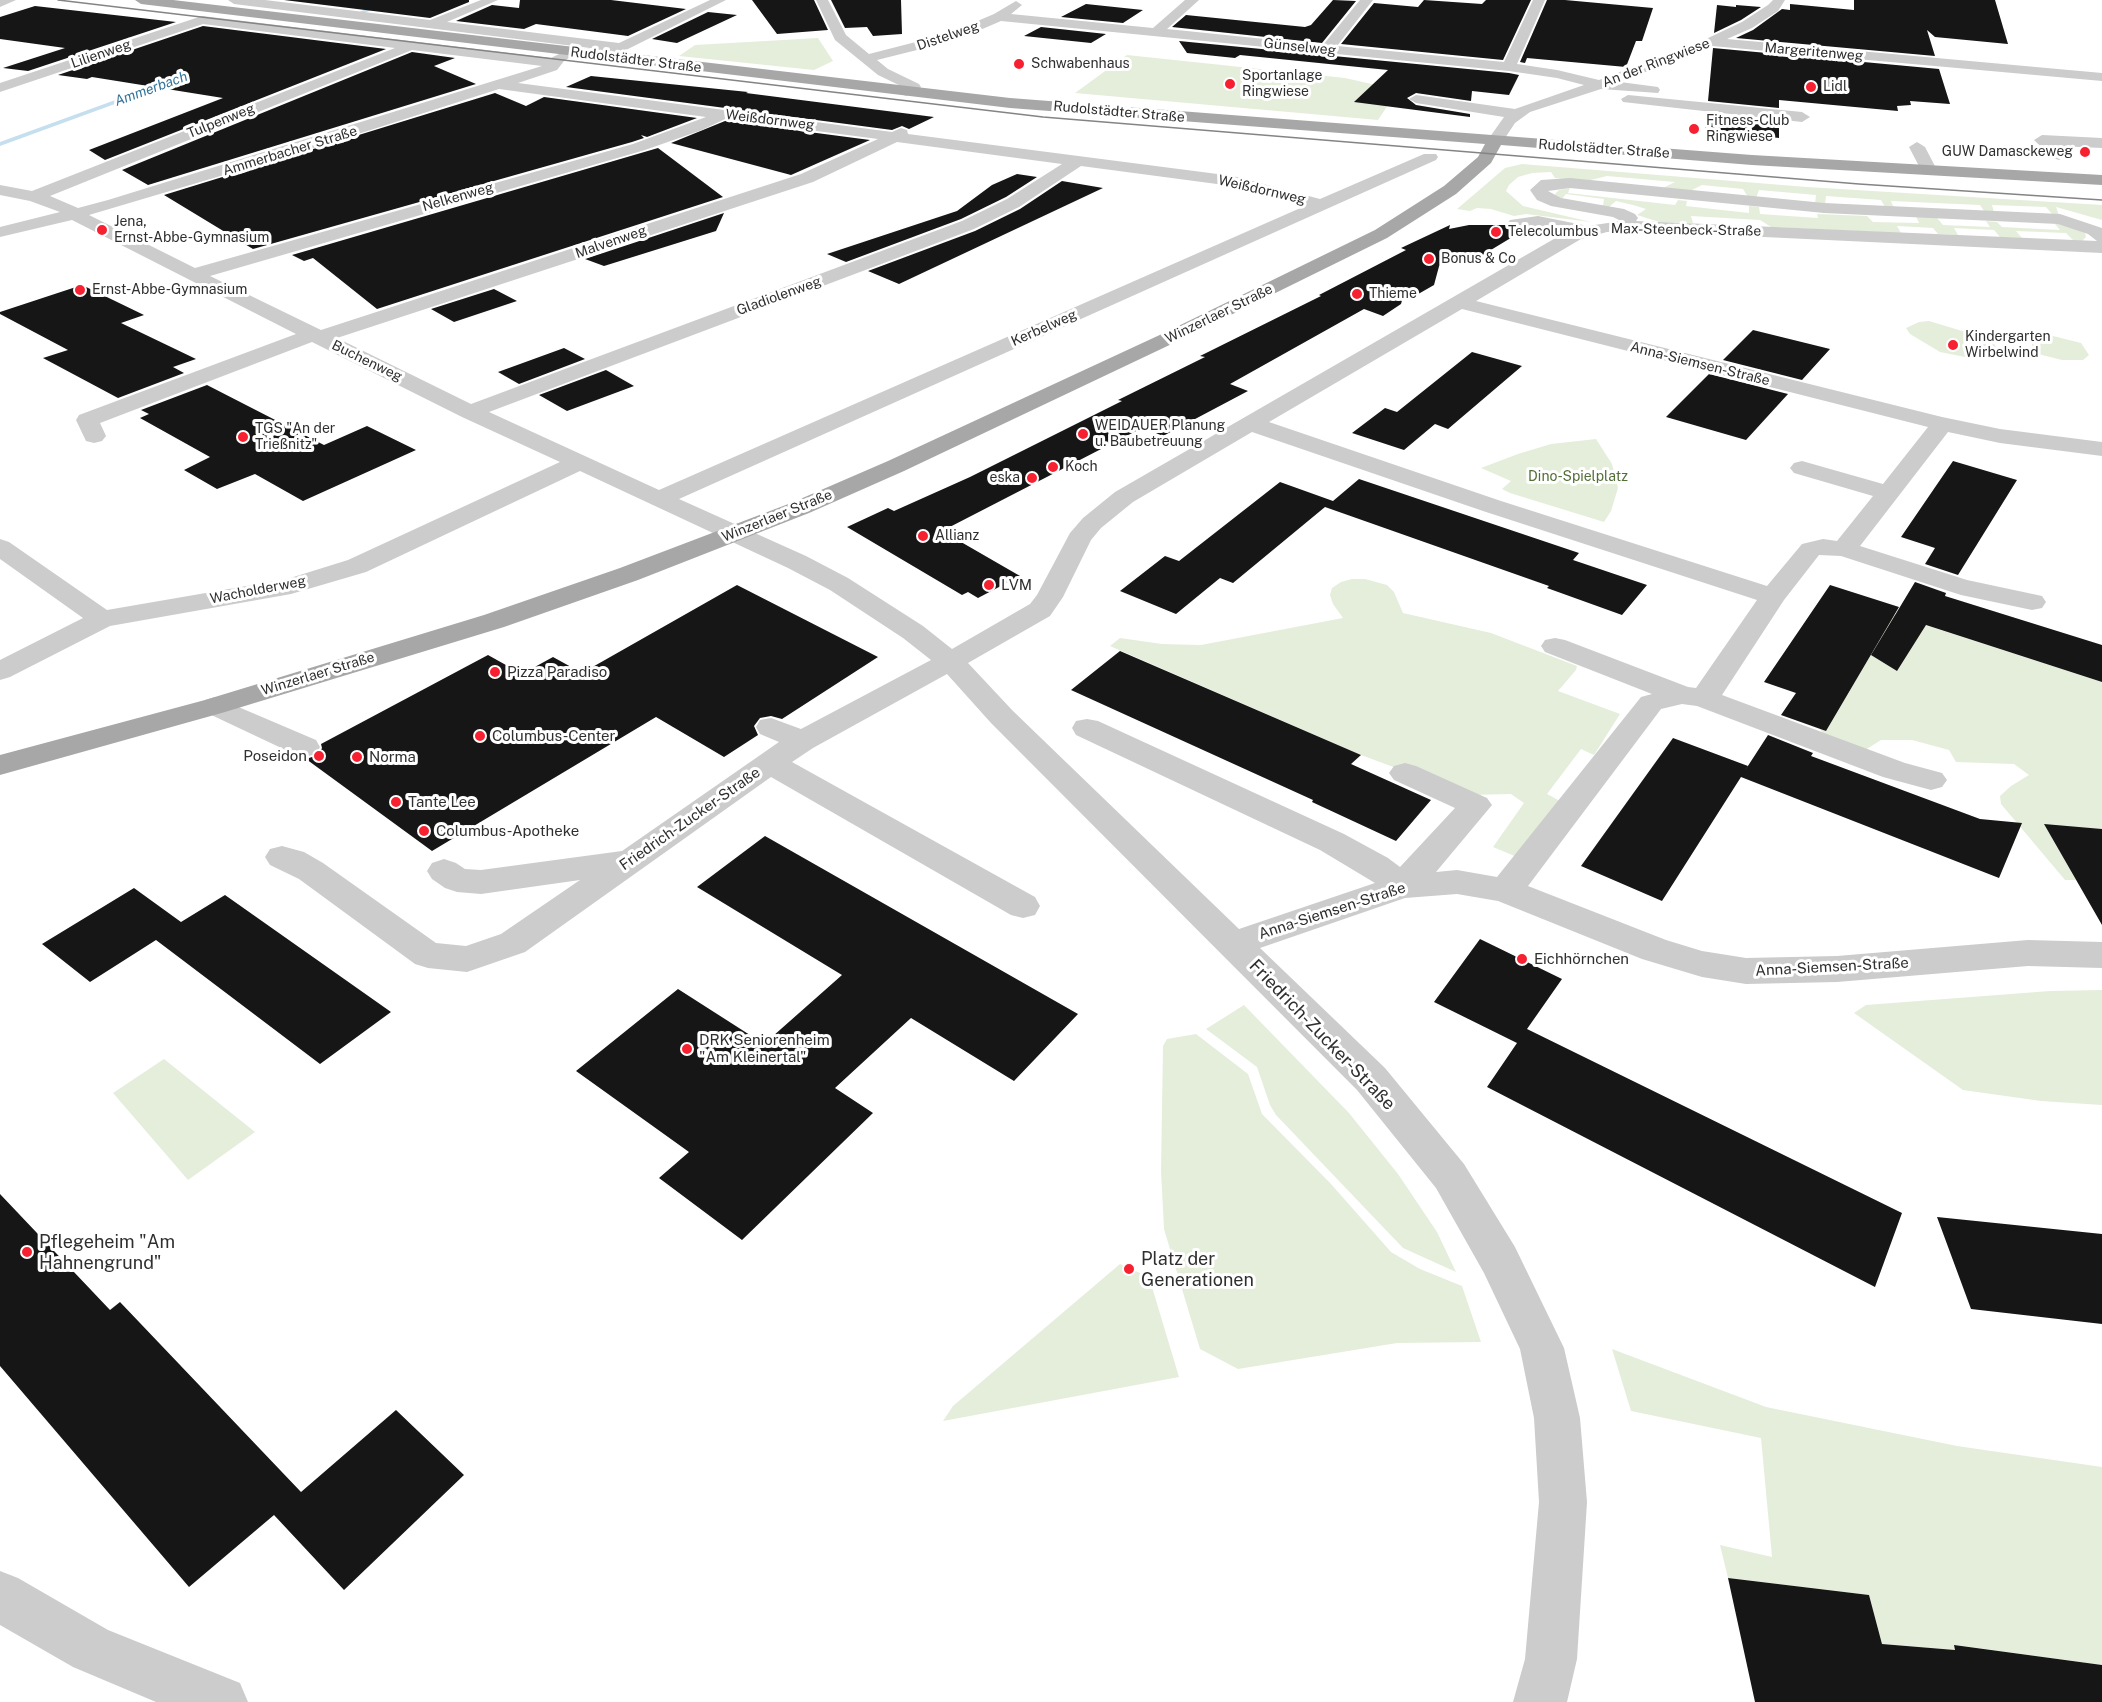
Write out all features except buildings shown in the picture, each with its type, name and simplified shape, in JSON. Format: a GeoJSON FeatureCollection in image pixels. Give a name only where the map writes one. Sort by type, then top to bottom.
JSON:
{"type":"FeatureCollection","features":[{"type":"Feature","properties":{"kind":"main road","name":"Rudolstädter Straße"},"geometry":{"type":"LineString","coordinates":[[141,0],[906,92],[1175,117],[1495,141],[2102,180]]}},
{"type":"Feature","properties":{"kind":"main road","name":"Winzerlaer Straße"},"geometry":{"type":"LineString","coordinates":[[0,765],[215,706],[494,621],[735,534],[896,466],[1171,337],[1381,234],[1450,190],[1481,164],[1495,141]]}},
{"type":"Feature","properties":{"kind":"street"},"geometry":{"type":"LineString","coordinates":[[0,3],[10,0]]}},
{"type":"Feature","properties":{"kind":"street","name":"Rudolstädter Straße"},"geometry":{"type":"LineString","coordinates":[[234,0],[279,2],[430,24],[623,46]]}},
{"type":"Feature","properties":{"kind":"street"},"geometry":{"type":"LineString","coordinates":[[430,24],[492,0]]}},
{"type":"Feature","properties":{"kind":"street"},"geometry":{"type":"LineString","coordinates":[[594,54],[623,46],[720,0]]}},
{"type":"Feature","properties":{"kind":"street"},"geometry":{"type":"LineString","coordinates":[[822,0],[840,37],[883,72],[914,87],[906,92]]}},
{"type":"Feature","properties":{"kind":"street","name":"Distelweg"},"geometry":{"type":"LineString","coordinates":[[866,59],[952,37],[999,17],[1024,0]]}},
{"type":"Feature","properties":{"kind":"street"},"geometry":{"type":"LineString","coordinates":[[1155,33],[1193,0]]}},
{"type":"Feature","properties":{"kind":"street"},"geometry":{"type":"LineString","coordinates":[[1326,50],[1367,0]]}},
{"type":"Feature","properties":{"kind":"street"},"geometry":{"type":"LineString","coordinates":[[1509,67],[1539,0]]}},
{"type":"Feature","properties":{"kind":"street","name":"An der Ringwiese"},"geometry":{"type":"LineString","coordinates":[[1520,112],[1600,85],[1711,42],[1748,25],[1773,8],[1779,0]]}},
{"type":"Feature","properties":{"kind":"street","name":"Günselweg"},"geometry":{"type":"LineString","coordinates":[[999,17],[1509,67],[1557,74],[1600,85]]}},
{"type":"Feature","properties":{"kind":"street","name":"Lilienweg"},"geometry":{"type":"LineString","coordinates":[[0,88],[202,20],[409,47]]}},
{"type":"Feature","properties":{"kind":"street","name":"Margeritenweg"},"geometry":{"type":"LineString","coordinates":[[1711,42],[1920,66],[1946,63],[2102,78]]}},
{"type":"Feature","properties":{"kind":"street"},"geometry":{"type":"LineString","coordinates":[[1941,45],[1946,63]]}},
{"type":"Feature","properties":{"kind":"street"},"geometry":{"type":"LineString","coordinates":[[409,47],[556,63]]}},
{"type":"Feature","properties":{"kind":"street","name":"Tulpenweg"},"geometry":{"type":"LineString","coordinates":[[34,196],[409,47]]}},
{"type":"Feature","properties":{"kind":"street","name":"Ammerbacher Straße"},"geometry":{"type":"LineString","coordinates":[[0,232],[174,187],[500,85],[541,71],[571,52]]}},
{"type":"Feature","properties":{"kind":"street","name":"Weißdornweg"},"geometry":{"type":"LineString","coordinates":[[500,85],[723,114],[903,130],[1077,161],[1233,181],[1322,205]]}},
{"type":"Feature","properties":{"kind":"street"},"geometry":{"type":"LineString","coordinates":[[1600,85],[1653,90]]}},
{"type":"Feature","properties":{"kind":"street"},"geometry":{"type":"LineString","coordinates":[[643,104],[669,89]]}},
{"type":"Feature","properties":{"kind":"street"},"geometry":{"type":"LineString","coordinates":[[1466,90],[1520,112]]}},
{"type":"Feature","properties":{"kind":"street"},"geometry":{"type":"LineString","coordinates":[[1581,91],[1634,100],[1802,117]]}},
{"type":"Feature","properties":{"kind":"street"},"geometry":{"type":"LineString","coordinates":[[1416,99],[1520,112]]}},
{"type":"Feature","properties":{"kind":"street"},"geometry":{"type":"LineString","coordinates":[[1495,141],[1504,126],[1520,112]]}},
{"type":"Feature","properties":{"kind":"street","name":"Nelkenweg"},"geometry":{"type":"LineString","coordinates":[[192,275],[639,147],[696,127],[723,114]]}},
{"type":"Feature","properties":{"kind":"street","name":"Malvenweg"},"geometry":{"type":"LineString","coordinates":[[94,436],[87,420],[317,336],[807,178],[903,130]]}},
{"type":"Feature","properties":{"kind":"street"},"geometry":{"type":"LineString","coordinates":[[2059,155],[2042,140],[2102,143]]}},
{"type":"Feature","properties":{"kind":"street"},"geometry":{"type":"LineString","coordinates":[[1917,147],[1929,170]]}},
{"type":"Feature","properties":{"kind":"street"},"geometry":{"type":"LineString","coordinates":[[1130,167],[1144,154]]}},
{"type":"Feature","properties":{"kind":"street","name":"Kerbelweg"},"geometry":{"type":"LineString","coordinates":[[658,499],[1430,157]]}},
{"type":"Feature","properties":{"kind":"street","name":"Gladiolenweg"},"geometry":{"type":"LineString","coordinates":[[470,412],[968,225],[1012,203],[1077,161]]}},
{"type":"Feature","properties":{"kind":"street"},"geometry":{"type":"LineString","coordinates":[[1637,226],[1624,215],[1557,202],[1543,196],[1539,190],[1547,184],[1559,183],[1824,208],[2060,219],[2094,230],[2102,237]]}},
{"type":"Feature","properties":{"kind":"street","name":"Buchenweg"},"geometry":{"type":"LineString","coordinates":[[0,190],[34,196],[65,207],[87,222],[470,412],[735,534]]}},
{"type":"Feature","properties":{"kind":"street"},"geometry":{"type":"LineString","coordinates":[[1516,224],[1538,221],[1586,231]]}},
{"type":"Feature","properties":{"kind":"street","name":"Max-Steenbeck-Straße"},"geometry":{"type":"LineString","coordinates":[[950,661],[1040,610],[1050,597],[1079,538],[1109,508],[1142,486],[1566,238],[1586,231],[1613,226],[1637,226],[2102,247]]}},
{"type":"Feature","properties":{"kind":"street","name":"Anna-Siemsen-Straße"},"geometry":{"type":"LineString","coordinates":[[1458,302],[1942,424],[2001,436],[2102,449]]}},
{"type":"Feature","properties":{"kind":"street"},"geometry":{"type":"LineString","coordinates":[[1251,424],[1491,506],[1773,596]]}},
{"type":"Feature","properties":{"kind":"street"},"geometry":{"type":"LineString","coordinates":[[1844,549],[1942,424]]}},
{"type":"Feature","properties":{"kind":"street","name":"Wacholderweg"},"geometry":{"type":"LineString","coordinates":[[0,671],[102,619],[291,586],[357,566],[578,463]]}},
{"type":"Feature","properties":{"kind":"street"},"geometry":{"type":"LineString","coordinates":[[1802,468],[1888,493]]}},
{"type":"Feature","properties":{"kind":"street","name":"Friedrich-Zucker-Straße"},"geometry":{"type":"LineString","coordinates":[[735,534],[839,584],[913,632],[950,661],[1002,717],[1371,1080],[1450,1176],[1500,1260],[1542,1348],[1557,1418],[1563,1502],[1551,1659],[1540,1702]]}},
{"type":"Feature","properties":{"kind":"street"},"geometry":{"type":"LineString","coordinates":[[0,546],[102,619]]}},
{"type":"Feature","properties":{"kind":"street"},"geometry":{"type":"LineString","coordinates":[[1504,890],[1519,875],[1652,703],[1711,690],[1773,596],[1811,549],[1823,547],[1844,549],[1961,587],[2032,602]]}},
{"type":"Feature","properties":{"kind":"street"},"geometry":{"type":"LineString","coordinates":[[1555,646],[1894,770],[1930,780]]}},
{"type":"Feature","properties":{"kind":"street","name":"Friedrich-Zucker-Straße"},"geometry":{"type":"LineString","coordinates":[[282,857],[311,871],[428,955],[467,959],[513,943],[802,741],[950,661]]}},
{"type":"Feature","properties":{"kind":"street"},"geometry":{"type":"LineString","coordinates":[[215,706],[305,747]]}},
{"type":"Feature","properties":{"kind":"street"},"geometry":{"type":"LineString","coordinates":[[771,727],[802,741]]}},
{"type":"Feature","properties":{"kind":"street"},"geometry":{"type":"LineString","coordinates":[[1087,728],[1332,842],[1376,866],[1402,886],[1476,805],[1405,772]]}},
{"type":"Feature","properties":{"kind":"street"},"geometry":{"type":"LineString","coordinates":[[770,763],[1023,906]]}},
{"type":"Feature","properties":{"kind":"street"},"geometry":{"type":"LineString","coordinates":[[444,871],[457,880],[481,882],[630,861]]}},
{"type":"Feature","properties":{"kind":"street","name":"Anna-Siemsen-Straße"},"geometry":{"type":"LineString","coordinates":[[1233,944],[1402,886],[1457,882],[1504,890],[1655,950],[1702,964],[1746,971],[1837,969],[2028,953],[2102,955]]}},
{"type":"Feature","properties":{"kind":"street"},"geometry":{"type":"LineString","coordinates":[[0,1596],[91,1649],[221,1702]]}},
{"type":"Feature","properties":{"kind":"green space"},"geometry":{"type":"Polygon","coordinates":[[[818,38],[833,61],[814,70],[679,56],[695,45],[818,38]]]}},
{"type":"Feature","properties":{"kind":"green space","name":"Sportanlage Ringwiese"},"geometry":{"type":"Polygon","coordinates":[[[1127,55],[1345,78],[1398,90],[1378,120],[1075,93],[1127,55]]]}},
{"type":"Feature","properties":{"kind":"green space"},"geometry":{"type":"Polygon","coordinates":[[[1522,164],[1807,187],[2102,205],[2102,220],[2056,207],[2059,215],[2052,214],[2046,207],[1992,205],[1994,212],[1984,211],[1980,205],[1891,201],[1894,208],[1885,207],[1881,200],[1826,196],[1825,205],[1815,204],[1816,195],[1759,190],[1756,198],[1748,197],[1743,189],[1702,185],[1690,191],[1663,188],[1675,182],[1607,176],[1587,181],[1555,178],[1551,172],[1532,173],[1518,177],[1506,191],[1523,206],[1591,222],[1526,214],[1514,216],[1491,209],[1477,208],[1470,211],[1457,209],[1505,168],[1522,164]]]}},
{"type":"Feature","properties":{"kind":"green space"},"geometry":{"type":"Polygon","coordinates":[[[1570,188],[1568,193],[1675,205],[1678,200],[1687,201],[1686,206],[1749,213],[1749,206],[1759,207],[1760,214],[1818,218],[1817,214],[1867,216],[1873,222],[1919,223],[1916,216],[1937,218],[1943,225],[1990,227],[1986,221],[1997,222],[2002,227],[2060,230],[2055,224],[2064,224],[2085,233],[2086,237],[2082,241],[2073,240],[2066,233],[2016,231],[2022,238],[2000,237],[1994,230],[1954,228],[1958,235],[1938,234],[1933,228],[1897,226],[1901,233],[1771,227],[1760,220],[1691,216],[1693,223],[1659,222],[1637,215],[1646,209],[1616,201],[1609,207],[1603,206],[1604,199],[1566,194],[1561,200],[1557,198],[1555,194],[1559,190],[1570,188]]]}},
{"type":"Feature","properties":{"kind":"green space"},"geometry":{"type":"Polygon","coordinates":[[[1929,321],[1992,340],[1996,347],[1983,355],[1965,357],[1940,352],[1910,334],[1906,328],[1919,322],[1929,321]]]}},
{"type":"Feature","properties":{"kind":"green space"},"geometry":{"type":"Polygon","coordinates":[[[2049,335],[2081,343],[2089,355],[2083,360],[2062,360],[2034,353],[2030,336],[2049,335]]]}},
{"type":"Feature","properties":{"kind":"green space","name":"Dino-Spielplatz"},"geometry":{"type":"Polygon","coordinates":[[[1596,439],[1612,464],[1618,488],[1611,511],[1604,522],[1510,493],[1502,489],[1511,481],[1481,468],[1551,444],[1596,439]]]}},
{"type":"Feature","properties":{"kind":"green space"},"geometry":{"type":"Polygon","coordinates":[[[1352,579],[1365,579],[1387,585],[1394,592],[1403,613],[1491,633],[1577,666],[1558,691],[1620,714],[1594,755],[1581,749],[1547,794],[1560,801],[1517,857],[1493,847],[1524,803],[1511,794],[1469,795],[1361,755],[1110,646],[1120,638],[1162,644],[1201,645],[1343,618],[1333,604],[1330,595],[1332,588],[1352,579]]]}},
{"type":"Feature","properties":{"kind":"green space"},"geometry":{"type":"Polygon","coordinates":[[[1894,615],[2102,682],[2102,829],[2045,825],[2076,880],[2065,880],[2001,804],[2000,796],[2029,775],[2014,764],[1956,762],[1949,750],[1912,740],[1881,740],[1862,752],[1828,740],[1817,725],[1894,615]]]}},
{"type":"Feature","properties":{"kind":"green space"},"geometry":{"type":"Polygon","coordinates":[[[2102,990],[2102,1105],[2041,1101],[1963,1090],[1854,1013],[1866,1005],[2050,991],[2102,990]]]}},
{"type":"Feature","properties":{"kind":"green space"},"geometry":{"type":"Polygon","coordinates":[[[1244,1005],[1349,1113],[1398,1174],[1437,1232],[1456,1272],[1403,1248],[1276,1115],[1270,1105],[1257,1067],[1206,1029],[1244,1005]]]}},
{"type":"Feature","properties":{"kind":"green space"},"geometry":{"type":"Polygon","coordinates":[[[1196,1034],[1248,1074],[1262,1114],[1331,1184],[1391,1252],[1420,1269],[1462,1286],[1481,1342],[1397,1343],[1238,1369],[1200,1349],[1164,1229],[1161,1171],[1163,1046],[1167,1039],[1196,1034]]]}},
{"type":"Feature","properties":{"kind":"green space"},"geometry":{"type":"Polygon","coordinates":[[[164,1059],[255,1132],[188,1180],[113,1093],[164,1059]]]}},
{"type":"Feature","properties":{"kind":"green space"},"geometry":{"type":"Polygon","coordinates":[[[1120,1264],[1149,1277],[1179,1377],[943,1421],[953,1406],[1120,1264]]]}},
{"type":"Feature","properties":{"kind":"green space"},"geometry":{"type":"Polygon","coordinates":[[[1612,1349],[1766,1407],[1957,1446],[2102,1467],[2102,1665],[1955,1645],[1955,1650],[1882,1644],[1869,1595],[1728,1578],[1720,1545],[1772,1557],[1761,1438],[1631,1411],[1612,1349]]]}},
{"type":"Feature","properties":{"kind":"waterway","name":"Ammerbach"},"geometry":{"type":"LineString","coordinates":[[362,12],[393,0]]}},
{"type":"Feature","properties":{"kind":"waterway","name":"Ammerbach"},"geometry":{"type":"LineString","coordinates":[[0,144],[173,81]]}},
{"type":"Feature","properties":{"kind":"tram line"},"geometry":{"type":"LineString","coordinates":[[58,0],[1043,117],[1859,184],[2102,200]]}},
{"type":"Feature","properties":{"kind":"place","name":"Schwabenhaus"},"geometry":{"type":"Point","coordinates":[1019,64]}},
{"type":"Feature","properties":{"kind":"place","name":"Sportanlage Ringwiese"},"geometry":{"type":"Point","coordinates":[1230,84]}},
{"type":"Feature","properties":{"kind":"place","name":"Lidl"},"geometry":{"type":"Point","coordinates":[1811,87]}},
{"type":"Feature","properties":{"kind":"place","name":"Fitness-Club Ringwiese"},"geometry":{"type":"Point","coordinates":[1694,129]}},
{"type":"Feature","properties":{"kind":"place","name":"GUW Damasckeweg"},"geometry":{"type":"Point","coordinates":[2085,152]}},
{"type":"Feature","properties":{"kind":"place","name":"Jena, Ernst-Abbe-Gymnasium"},"geometry":{"type":"Point","coordinates":[102,230]}},
{"type":"Feature","properties":{"kind":"place","name":"Telecolumbus"},"geometry":{"type":"Point","coordinates":[1496,232]}},
{"type":"Feature","properties":{"kind":"place","name":"Bonus & Co"},"geometry":{"type":"Point","coordinates":[1429,259]}},
{"type":"Feature","properties":{"kind":"place","name":"Ernst-Abbe-Gymnasium"},"geometry":{"type":"Point","coordinates":[80,290]}},
{"type":"Feature","properties":{"kind":"place","name":"Thieme"},"geometry":{"type":"Point","coordinates":[1357,294]}},
{"type":"Feature","properties":{"kind":"place","name":"Kindergarten Wirbelwind"},"geometry":{"type":"Point","coordinates":[1953,345]}},
{"type":"Feature","properties":{"kind":"place","name":"WEIDAUER Planung u. Baubetreuung"},"geometry":{"type":"Point","coordinates":[1083,434]}},
{"type":"Feature","properties":{"kind":"place","name":"TGS \"An der Trießnitz\""},"geometry":{"type":"Point","coordinates":[243,437]}},
{"type":"Feature","properties":{"kind":"place","name":"Koch"},"geometry":{"type":"Point","coordinates":[1053,467]}},
{"type":"Feature","properties":{"kind":"place","name":"eska"},"geometry":{"type":"Point","coordinates":[1032,478]}},
{"type":"Feature","properties":{"kind":"place","name":"Allianz"},"geometry":{"type":"Point","coordinates":[923,536]}},
{"type":"Feature","properties":{"kind":"place","name":"LVM"},"geometry":{"type":"Point","coordinates":[989,585]}},
{"type":"Feature","properties":{"kind":"place","name":"Pizza Paradiso"},"geometry":{"type":"Point","coordinates":[495,672]}},
{"type":"Feature","properties":{"kind":"place","name":"Columbus-Center"},"geometry":{"type":"Point","coordinates":[480,736]}},
{"type":"Feature","properties":{"kind":"place","name":"Poseidon"},"geometry":{"type":"Point","coordinates":[319,756]}},
{"type":"Feature","properties":{"kind":"place","name":"Norma"},"geometry":{"type":"Point","coordinates":[357,757]}},
{"type":"Feature","properties":{"kind":"place","name":"Tante Lee"},"geometry":{"type":"Point","coordinates":[396,802]}},
{"type":"Feature","properties":{"kind":"place","name":"Columbus-Apotheke"},"geometry":{"type":"Point","coordinates":[424,831]}},
{"type":"Feature","properties":{"kind":"place","name":"Eichhörnchen"},"geometry":{"type":"Point","coordinates":[1522,959]}},
{"type":"Feature","properties":{"kind":"place","name":"DRK Seniorenheim \"Am Kleinertal\""},"geometry":{"type":"Point","coordinates":[687,1049]}},
{"type":"Feature","properties":{"kind":"place","name":"Pflegeheim \"Am Hahnengrund\""},"geometry":{"type":"Point","coordinates":[27,1252]}},
{"type":"Feature","properties":{"kind":"place","name":"Platz der Generationen"},"geometry":{"type":"Point","coordinates":[1129,1269]}}]}
